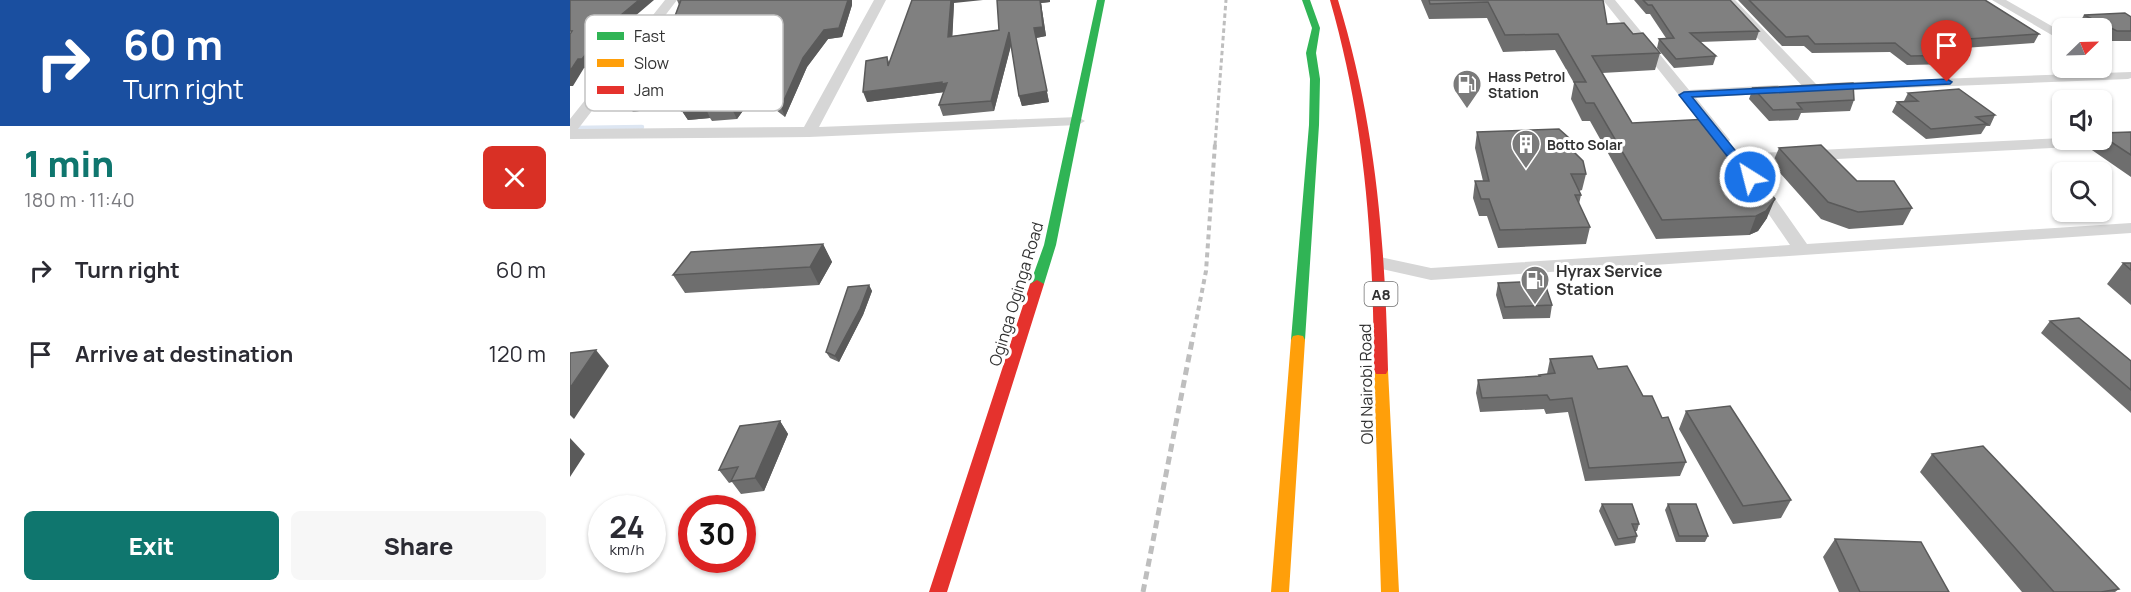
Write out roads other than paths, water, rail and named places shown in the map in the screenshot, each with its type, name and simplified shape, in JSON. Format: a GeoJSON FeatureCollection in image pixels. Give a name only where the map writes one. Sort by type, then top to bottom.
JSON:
{"type":"FeatureCollection","features":[{"type":"Feature","properties":{"kind":"main road","name":"Oginga Oginga Road"},"geometry":{"type":"LineString","coordinates":[[938,592],[1050,245],[1078,121],[1101,0]]}},
{"type":"Feature","properties":{"kind":"main road","name":"Old Nairobi Road"},"geometry":{"type":"LineString","coordinates":[[1334,0],[1350,47],[1368,151],[1380,263],[1382,415],[1390,592]]}},
{"type":"Feature","properties":{"kind":"main road"},"geometry":{"type":"LineString","coordinates":[[1306,1],[1316,28],[1311,53]]}},
{"type":"Feature","properties":{"kind":"main road"},"geometry":{"type":"LineString","coordinates":[[1350,47],[1355,22]]}},
{"type":"Feature","properties":{"kind":"main road"},"geometry":{"type":"LineString","coordinates":[[1280,592],[1314,125],[1315,78],[1311,53],[1301,35]]}},
{"type":"Feature","properties":{"kind":"street"},"geometry":{"type":"LineString","coordinates":[[659,15],[671,0]]}},
{"type":"Feature","properties":{"kind":"street"},"geometry":{"type":"LineString","coordinates":[[809,132],[880,0]]}},
{"type":"Feature","properties":{"kind":"street"},"geometry":{"type":"LineString","coordinates":[[1609,0],[1737,159],[1803,251]]}},
{"type":"Feature","properties":{"kind":"street"},"geometry":{"type":"LineString","coordinates":[[1728,0],[1811,87]]}},
{"type":"Feature","properties":{"kind":"street"},"geometry":{"type":"LineString","coordinates":[[1998,0],[2052,31]]}},
{"type":"Feature","properties":{"kind":"street"},"geometry":{"type":"LineString","coordinates":[[2112,65],[2130,75]]}},
{"type":"Feature","properties":{"kind":"street"},"geometry":{"type":"LineString","coordinates":[[1684,95],[1811,87],[2130,75]]}},
{"type":"Feature","properties":{"kind":"street"},"geometry":{"type":"LineString","coordinates":[[570,129],[585,110]]}},
{"type":"Feature","properties":{"kind":"street"},"geometry":{"type":"LineString","coordinates":[[570,134],[809,132],[1078,121]]}},
{"type":"Feature","properties":{"kind":"street"},"geometry":{"type":"LineString","coordinates":[[1737,159],[2131,139]]}},
{"type":"Feature","properties":{"kind":"street"},"geometry":{"type":"LineString","coordinates":[[1380,263],[1431,274],[2131,228]]}},
{"type":"Feature","properties":{"kind":"waterway"},"geometry":{"type":"LineString","coordinates":[[575,128],[642,127]]}},
{"type":"Feature","properties":{"kind":"railway"},"geometry":{"type":"LineString","coordinates":[[1215,145],[1226,0]]}},
{"type":"Feature","properties":{"kind":"railway"},"geometry":{"type":"LineString","coordinates":[[1193,337],[1206,271],[1215,144]]}},
{"type":"Feature","properties":{"kind":"railway"},"geometry":{"type":"LineString","coordinates":[[1143,592],[1193,336]]}},
{"type":"Feature","properties":{"kind":"place","name":"Hass Petrol Station"},"geometry":{"type":"Point","coordinates":[1467,110]}},
{"type":"Feature","properties":{"kind":"place","name":"Botto Solar"},"geometry":{"type":"Point","coordinates":[1526,170]}},
{"type":"Feature","properties":{"kind":"place","name":"Hyrax Service Station"},"geometry":{"type":"Point","coordinates":[1535,306]}}]}
